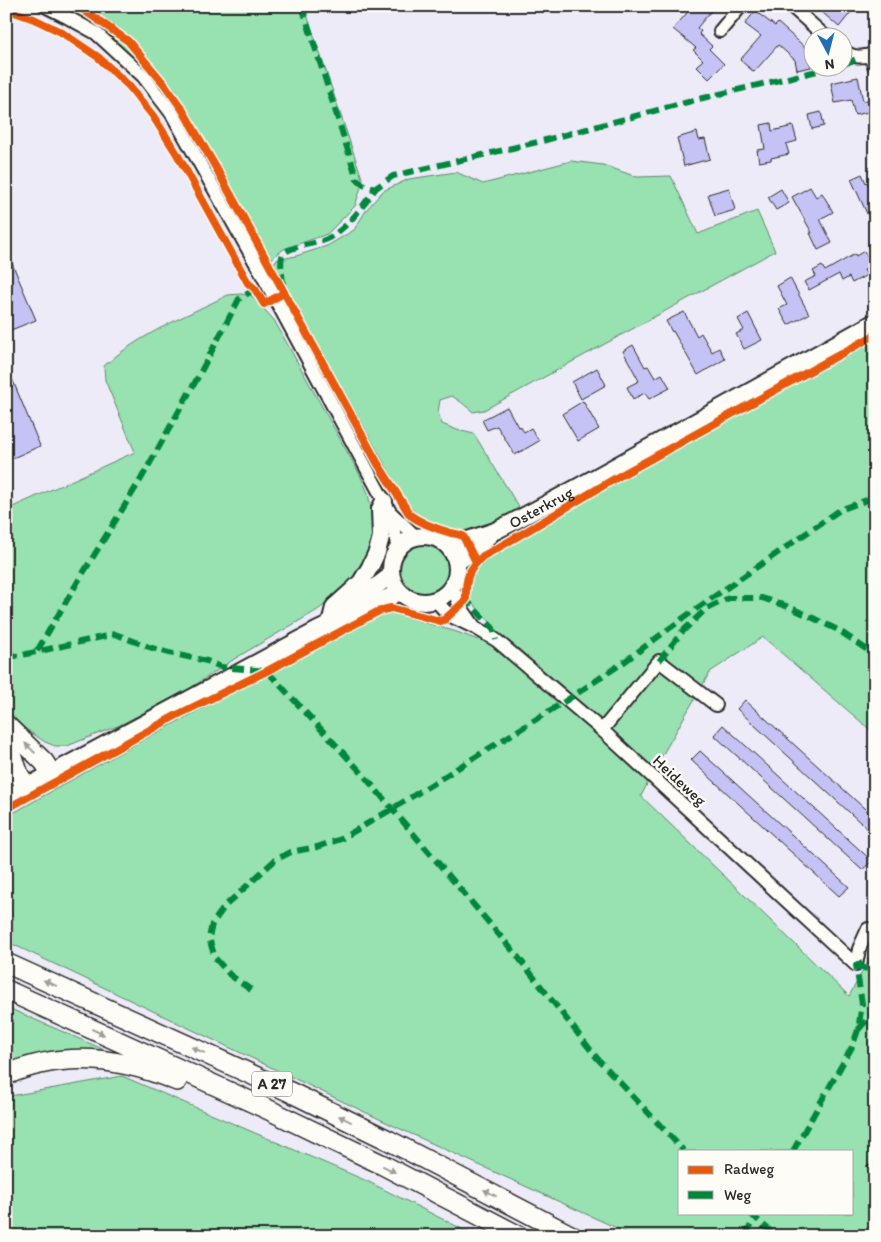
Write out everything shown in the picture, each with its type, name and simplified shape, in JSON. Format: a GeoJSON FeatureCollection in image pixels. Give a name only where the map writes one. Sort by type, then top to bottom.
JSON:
{"type":"FeatureCollection","features":[{"type":"Feature","properties":{"kind":"highway"},"geometry":{"type":"LineString","coordinates":[[6,725],[44,762],[51,773]]}},
{"type":"Feature","properties":{"kind":"highway"},"geometry":{"type":"LineString","coordinates":[[6,737],[19,775],[26,787]]}},
{"type":"Feature","properties":{"kind":"highway","name":"A 27"},"geometry":{"type":"LineString","coordinates":[[6,963],[296,1095],[388,1140],[572,1236]]}},
{"type":"Feature","properties":{"kind":"highway","name":"A 27"},"geometry":{"type":"LineString","coordinates":[[6,990],[381,1164],[519,1236]]}},
{"type":"Feature","properties":{"kind":"highway"},"geometry":{"type":"LineString","coordinates":[[6,1075],[41,1064],[96,1059],[144,1068],[232,1105],[254,1104]]}},
{"type":"Feature","properties":{"kind":"main road","name":"Osterkrug"},"geometry":{"type":"LineString","coordinates":[[449,546],[495,531],[875,322]]}},
{"type":"Feature","properties":{"kind":"main road"},"geometry":{"type":"LineString","coordinates":[[324,625],[334,607],[361,582],[370,567],[381,537],[380,509],[387,506]]}},
{"type":"Feature","properties":{"kind":"main road","name":"Osterkrug"},"geometry":{"type":"LineString","coordinates":[[457,563],[495,531]]}},
{"type":"Feature","properties":{"kind":"main road"},"geometry":{"type":"LineString","coordinates":[[423,535],[432,536],[449,546],[457,563],[456,577],[452,588],[447,593],[435,600],[422,602],[407,597],[400,592],[394,584],[391,575],[393,556],[398,547],[415,536],[423,535]]}},
{"type":"Feature","properties":{"kind":"main road"},"geometry":{"type":"LineString","coordinates":[[324,625],[391,575]]}},
{"type":"Feature","properties":{"kind":"main road"},"geometry":{"type":"LineString","coordinates":[[6,798],[324,625],[400,592]]}},
{"type":"Feature","properties":{"kind":"street"},"geometry":{"type":"LineString","coordinates":[[45,6],[96,34],[143,76],[172,114],[387,506],[398,547]]}},
{"type":"Feature","properties":{"kind":"street"},"geometry":{"type":"LineString","coordinates":[[720,32],[741,6]]}},
{"type":"Feature","properties":{"kind":"street"},"geometry":{"type":"LineString","coordinates":[[792,6],[816,28]]}},
{"type":"Feature","properties":{"kind":"street"},"geometry":{"type":"LineString","coordinates":[[854,55],[868,55],[875,67]]}},
{"type":"Feature","properties":{"kind":"street"},"geometry":{"type":"LineString","coordinates":[[387,506],[415,536]]}},
{"type":"Feature","properties":{"kind":"street","name":"Heideweg"},"geometry":{"type":"LineString","coordinates":[[452,588],[460,606],[476,628]]}},
{"type":"Feature","properties":{"kind":"street","name":"Heideweg"},"geometry":{"type":"LineString","coordinates":[[435,600],[449,615],[496,640],[602,730],[856,965],[858,949],[868,929]]}},
{"type":"Feature","properties":{"kind":"street"},"geometry":{"type":"LineString","coordinates":[[602,730],[660,661],[716,705]]}},
{"type":"Feature","properties":{"kind":"path"},"geometry":{"type":"LineString","coordinates":[[867,1167],[875,1157]]}},
{"type":"Feature","properties":{"kind":"green space"},"geometry":{"type":"Polygon","coordinates":[[[50,6],[304,6],[363,181],[355,206],[327,234],[284,249],[262,266],[144,75],[50,6]]]}},
{"type":"Feature","properties":{"kind":"green space"},"geometry":{"type":"Polygon","coordinates":[[[571,161],[603,165],[637,177],[671,176],[698,234],[757,211],[775,251],[484,410],[473,412],[452,396],[440,400],[438,413],[442,424],[474,434],[520,509],[466,533],[444,528],[418,516],[402,495],[273,265],[276,260],[327,246],[354,230],[367,209],[383,191],[409,179],[456,172],[483,184],[571,161]]]}},
{"type":"Feature","properties":{"kind":"green space"},"geometry":{"type":"Polygon","coordinates":[[[241,294],[252,296],[274,320],[360,475],[368,493],[373,519],[372,539],[368,557],[343,592],[316,611],[239,656],[189,689],[120,725],[67,746],[55,746],[45,742],[26,729],[6,710],[6,510],[135,452],[105,380],[104,366],[133,344],[164,326],[228,295],[241,294]]]}},
{"type":"Feature","properties":{"kind":"green space"},"geometry":{"type":"Polygon","coordinates":[[[875,338],[875,734],[763,637],[710,672],[641,796],[849,996],[875,949],[875,1236],[634,1236],[394,1126],[6,941],[6,817],[141,741],[381,614],[392,613],[478,640],[491,623],[468,598],[471,578],[484,559],[632,472],[875,338]]]}},
{"type":"Feature","properties":{"kind":"green space"},"geometry":{"type":"Polygon","coordinates":[[[419,542],[429,542],[438,546],[446,554],[450,568],[446,582],[438,590],[429,594],[419,594],[410,590],[402,582],[398,573],[398,563],[402,554],[410,546],[419,542]]]}},
{"type":"Feature","properties":{"kind":"green space"},"geometry":{"type":"Polygon","coordinates":[[[6,1007],[114,1054],[6,1070],[6,1007]]]}},
{"type":"Feature","properties":{"kind":"green space"},"geometry":{"type":"Polygon","coordinates":[[[122,1076],[367,1181],[476,1236],[6,1236],[6,1097],[122,1076]]]}},
{"type":"Feature","properties":{"kind":"building"},"geometry":{"type":"Polygon","coordinates":[[[693,6],[715,6],[697,28],[701,31],[699,34],[712,46],[709,49],[724,64],[709,79],[696,66],[703,60],[693,50],[696,48],[673,29],[693,6]]]}},
{"type":"Feature","properties":{"kind":"building"},"geometry":{"type":"Polygon","coordinates":[[[815,6],[846,6],[852,11],[839,27],[815,6]]]}},
{"type":"Feature","properties":{"kind":"building"},"geometry":{"type":"Polygon","coordinates":[[[755,11],[775,26],[778,23],[804,46],[804,68],[797,70],[795,60],[778,45],[754,72],[740,60],[761,36],[745,24],[755,11]]]}},
{"type":"Feature","properties":{"kind":"building"},"geometry":{"type":"Polygon","coordinates":[[[858,77],[863,101],[870,99],[873,111],[855,115],[851,100],[835,103],[831,83],[858,77]]]}},
{"type":"Feature","properties":{"kind":"building"},"geometry":{"type":"Polygon","coordinates":[[[821,112],[824,126],[812,129],[809,115],[821,112]]]}},
{"type":"Feature","properties":{"kind":"building"},"geometry":{"type":"Polygon","coordinates":[[[771,123],[772,131],[793,126],[797,141],[786,144],[789,154],[759,162],[757,150],[765,149],[761,125],[771,123]]]}},
{"type":"Feature","properties":{"kind":"building"},"geometry":{"type":"Polygon","coordinates":[[[697,132],[699,140],[705,139],[710,159],[684,166],[677,138],[697,132]]]}},
{"type":"Feature","properties":{"kind":"building"},"geometry":{"type":"Polygon","coordinates":[[[862,174],[875,199],[875,231],[851,179],[862,174]]]}},
{"type":"Feature","properties":{"kind":"building"},"geometry":{"type":"Polygon","coordinates":[[[810,187],[816,197],[822,193],[833,212],[820,219],[832,243],[818,250],[810,233],[812,233],[792,197],[810,187]]]}},
{"type":"Feature","properties":{"kind":"building"},"geometry":{"type":"Polygon","coordinates":[[[729,188],[735,210],[715,216],[708,194],[729,188]]]}},
{"type":"Feature","properties":{"kind":"building"},"geometry":{"type":"Polygon","coordinates":[[[781,189],[789,203],[776,210],[768,197],[781,189]]]}},
{"type":"Feature","properties":{"kind":"building"},"geometry":{"type":"Polygon","coordinates":[[[6,249],[36,320],[6,332],[6,249]]]}},
{"type":"Feature","properties":{"kind":"building"},"geometry":{"type":"Polygon","coordinates":[[[864,251],[872,265],[864,270],[867,275],[852,283],[849,277],[842,281],[839,274],[809,290],[804,282],[816,276],[813,271],[822,266],[825,271],[864,251]]]}},
{"type":"Feature","properties":{"kind":"building"},"geometry":{"type":"Polygon","coordinates":[[[790,278],[809,314],[788,325],[779,309],[787,305],[777,286],[790,278]]]}},
{"type":"Feature","properties":{"kind":"building"},"geometry":{"type":"Polygon","coordinates":[[[684,312],[697,336],[701,333],[712,352],[719,348],[725,359],[698,375],[666,321],[684,312]]]}},
{"type":"Feature","properties":{"kind":"building"},"geometry":{"type":"Polygon","coordinates":[[[748,313],[762,340],[744,349],[736,334],[744,330],[738,319],[748,313]]]}},
{"type":"Feature","properties":{"kind":"building"},"geometry":{"type":"Polygon","coordinates":[[[633,345],[645,367],[648,366],[655,378],[662,374],[670,388],[649,399],[645,393],[633,399],[627,387],[639,381],[623,351],[633,345]]]}},
{"type":"Feature","properties":{"kind":"building"},"geometry":{"type":"Polygon","coordinates":[[[6,364],[40,446],[6,461],[6,364]]]}},
{"type":"Feature","properties":{"kind":"building"},"geometry":{"type":"Polygon","coordinates":[[[597,368],[606,385],[581,399],[572,382],[597,368]]]}},
{"type":"Feature","properties":{"kind":"building"},"geometry":{"type":"Polygon","coordinates":[[[583,401],[599,429],[578,441],[562,414],[583,401]]]}},
{"type":"Feature","properties":{"kind":"building"},"geometry":{"type":"Polygon","coordinates":[[[507,407],[518,427],[520,426],[524,432],[531,428],[539,441],[515,455],[497,426],[487,430],[482,420],[507,407]]]}},
{"type":"Feature","properties":{"kind":"building"},"geometry":{"type":"Polygon","coordinates":[[[745,700],[875,818],[875,836],[737,709],[745,700]]]}},
{"type":"Feature","properties":{"kind":"building"},"geometry":{"type":"Polygon","coordinates":[[[723,725],[872,861],[862,870],[714,735],[723,725]]]}},
{"type":"Feature","properties":{"kind":"building"},"geometry":{"type":"Polygon","coordinates":[[[700,751],[849,887],[839,896],[691,760],[700,751]]]}},
{"type":"Feature","properties":{"kind":"marked path"},"geometry":{"type":"LineString","coordinates":[[302,6],[357,179],[364,185],[376,188],[393,176],[542,141],[699,99],[804,74]]}},
{"type":"Feature","properties":{"kind":"marked path"},"geometry":{"type":"LineString","coordinates":[[854,60],[859,58]]}},
{"type":"Feature","properties":{"kind":"marked path"},"geometry":{"type":"LineString","coordinates":[[283,285],[281,265],[283,254],[291,249],[322,241],[335,234],[354,216],[376,188]]}},
{"type":"Feature","properties":{"kind":"marked path"},"geometry":{"type":"LineString","coordinates":[[37,651],[141,479],[239,299],[255,289]]}},
{"type":"Feature","properties":{"kind":"marked path"},"geometry":{"type":"LineString","coordinates":[[251,990],[230,975],[215,958],[209,938],[212,924],[225,906],[275,860],[291,852],[317,847],[341,839],[392,809],[567,700],[624,662],[693,611],[840,510],[875,497]]}},
{"type":"Feature","properties":{"kind":"marked path"},"geometry":{"type":"LineString","coordinates":[[466,596],[466,600],[493,628],[496,640]]}},
{"type":"Feature","properties":{"kind":"marked path"},"geometry":{"type":"LineString","coordinates":[[659,661],[682,632],[706,609],[729,598],[762,598],[789,607],[838,630],[875,655]]}},
{"type":"Feature","properties":{"kind":"marked path"},"geometry":{"type":"LineString","coordinates":[[6,655],[18,656],[115,634],[149,647],[207,661],[221,667],[267,671],[360,771],[518,957],[597,1058],[683,1150]]}},
{"type":"Feature","properties":{"kind":"marked path"},"geometry":{"type":"LineString","coordinates":[[794,1150],[852,1047],[858,1030],[862,1004],[856,965],[875,959]]}},
{"type":"Feature","properties":{"kind":"marked path"},"geometry":{"type":"LineString","coordinates":[[856,965],[875,972]]}},
{"type":"Feature","properties":{"kind":"marked path"},"geometry":{"type":"LineString","coordinates":[[858,1030],[875,1011]]}},
{"type":"Feature","properties":{"kind":"marked path"},"geometry":{"type":"LineString","coordinates":[[751,1214],[776,1236]]}},
{"type":"Feature","properties":{"kind":"marked path"},"geometry":{"type":"LineString","coordinates":[[745,1236],[757,1214]]}},
{"type":"Feature","properties":{"kind":"cycle path"},"geometry":{"type":"LineString","coordinates":[[75,6],[128,41],[165,85],[182,109],[215,166],[378,464],[410,515],[430,526],[463,536],[476,562]]}},
{"type":"Feature","properties":{"kind":"cycle path"},"geometry":{"type":"LineString","coordinates":[[6,9],[34,19],[61,32],[98,57],[129,86],[153,116],[177,154],[248,283],[255,289],[264,304],[284,293]]}},
{"type":"Feature","properties":{"kind":"cycle path"},"geometry":{"type":"LineString","coordinates":[[6,809],[177,715],[267,671],[379,611],[391,608],[440,621],[444,620],[466,600],[468,575],[483,556],[625,473],[875,335]]}}]}
